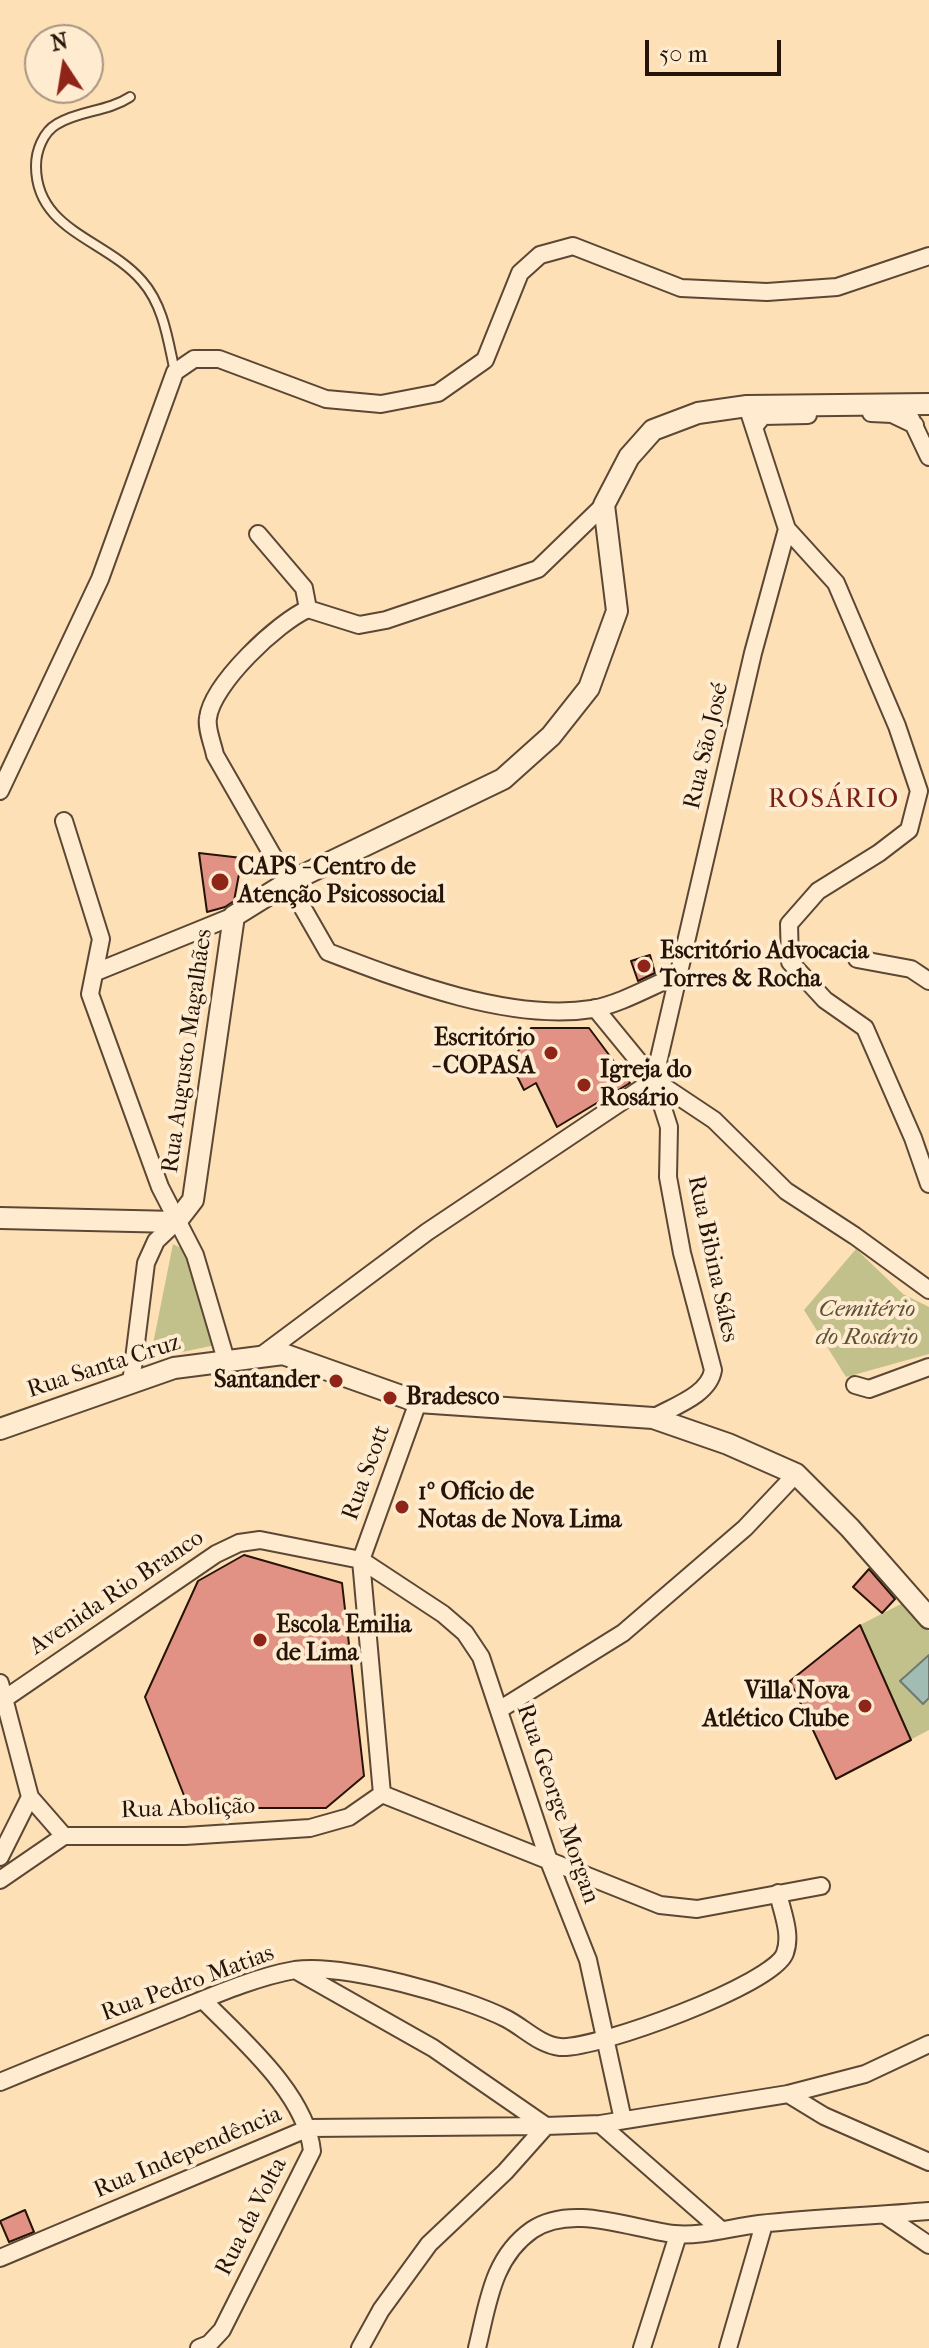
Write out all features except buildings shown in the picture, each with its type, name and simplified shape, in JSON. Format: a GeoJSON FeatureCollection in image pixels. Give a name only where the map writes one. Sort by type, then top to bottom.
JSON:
{"type":"FeatureCollection","features":[{"type":"Feature","properties":{"kind":"street"},"geometry":{"type":"LineString","coordinates":[[0,791],[100,579],[175,372],[194,359],[219,359],[326,399],[381,404],[438,393],[485,360],[520,273],[540,255],[573,246],[681,288],[767,292],[837,287],[929,256]]}},
{"type":"Feature","properties":{"kind":"street"},"geometry":{"type":"LineString","coordinates":[[678,975],[595,1008],[556,1012],[484,1001],[394,977],[328,952],[215,755],[207,719],[215,699],[243,663],[288,617],[308,609],[359,625],[386,620],[538,569],[604,505],[629,457],[653,430],[698,413],[747,406],[929,404]]}},
{"type":"Feature","properties":{"kind":"street"},"geometry":{"type":"LineString","coordinates":[[747,406],[787,529],[836,583],[897,726],[919,791],[922,811],[909,830],[879,853],[818,891],[789,924],[790,962],[825,1000],[865,1028],[913,1138],[929,1184]]}},
{"type":"Feature","properties":{"kind":"street"},"geometry":{"type":"LineString","coordinates":[[906,406],[929,457]]}},
{"type":"Feature","properties":{"kind":"street"},"geometry":{"type":"LineString","coordinates":[[754,427],[763,416],[863,412],[892,414],[915,425]]}},
{"type":"Feature","properties":{"kind":"street","name":"Rua Augusto Magalhães"},"geometry":{"type":"LineString","coordinates":[[131,1383],[146,1263],[156,1241],[193,1200],[234,916],[287,883],[503,779],[551,736],[589,688],[617,611],[604,505]]}},
{"type":"Feature","properties":{"kind":"street","name":"Rua São José"},"geometry":{"type":"LineString","coordinates":[[654,1080],[753,653],[787,529]]}},
{"type":"Feature","properties":{"kind":"street"},"geometry":{"type":"LineString","coordinates":[[258,534],[304,588],[308,609]]}},
{"type":"Feature","properties":{"kind":"street"},"geometry":{"type":"LineString","coordinates":[[64,821],[101,939],[90,994],[176,1222],[195,1255],[226,1360]]}},
{"type":"Feature","properties":{"kind":"street"},"geometry":{"type":"LineString","coordinates":[[96,972],[234,916]]}},
{"type":"Feature","properties":{"kind":"street"},"geometry":{"type":"LineString","coordinates":[[857,959],[911,969],[929,981]]}},
{"type":"Feature","properties":{"kind":"street"},"geometry":{"type":"LineString","coordinates":[[595,1008],[654,1080],[714,1120],[786,1191],[929,1290]]}},
{"type":"Feature","properties":{"kind":"street"},"geometry":{"type":"LineString","coordinates":[[262,1355],[427,1232],[654,1080]]}},
{"type":"Feature","properties":{"kind":"street","name":"Rua Bibina Sáles"},"geometry":{"type":"LineString","coordinates":[[653,1418],[703,1390],[711,1382],[713,1370],[682,1253],[668,1177],[669,1127],[654,1080]]}},
{"type":"Feature","properties":{"kind":"street"},"geometry":{"type":"LineString","coordinates":[[0,1218],[176,1222]]}},
{"type":"Feature","properties":{"kind":"street","name":"Rua Santa Cruz"},"geometry":{"type":"LineString","coordinates":[[0,1429],[174,1368],[283,1354],[418,1402],[653,1418],[728,1444],[796,1474]]}},
{"type":"Feature","properties":{"kind":"street"},"geometry":{"type":"LineString","coordinates":[[855,1385],[869,1389],[929,1367]]}},
{"type":"Feature","properties":{"kind":"street","name":"Rua Scott"},"geometry":{"type":"LineString","coordinates":[[361,1560],[418,1402]]}},
{"type":"Feature","properties":{"kind":"street"},"geometry":{"type":"LineString","coordinates":[[499,1710],[623,1633],[745,1528],[796,1474],[850,1528],[929,1618]]}},
{"type":"Feature","properties":{"kind":"street","name":"Avenida Rio Branco"},"geometry":{"type":"LineString","coordinates":[[2,1694],[216,1554],[239,1543],[260,1540],[286,1543],[361,1560]]}},
{"type":"Feature","properties":{"kind":"street"},"geometry":{"type":"LineString","coordinates":[[361,1560],[382,1794],[550,1864],[660,1905],[697,1909],[821,1886]]}},
{"type":"Feature","properties":{"kind":"street","name":"Rua George Morgan"},"geometry":{"type":"LineString","coordinates":[[361,1560],[443,1614],[465,1633],[481,1657],[550,1864],[588,1960],[623,2120]]}},
{"type":"Feature","properties":{"kind":"street"},"geometry":{"type":"LineString","coordinates":[[0,1880],[64,1836],[30,1797],[2,1694]]}},
{"type":"Feature","properties":{"kind":"street","name":"Rua Abolição"},"geometry":{"type":"LineString","coordinates":[[64,1836],[185,1836],[310,1828],[349,1817],[382,1794]]}},
{"type":"Feature","properties":{"kind":"street"},"geometry":{"type":"LineString","coordinates":[[0,1857],[30,1797]]}},
{"type":"Feature","properties":{"kind":"street"},"geometry":{"type":"LineString","coordinates":[[295,1970],[340,1970],[466,2003],[506,2019],[557,2047],[607,2041],[704,2003],[774,1970],[785,1954],[788,1934],[778,1893]]}},
{"type":"Feature","properties":{"kind":"street","name":"Rua Pedro Matias"},"geometry":{"type":"LineString","coordinates":[[0,2082],[203,2000],[295,1970],[433,2048],[546,2126]]}},
{"type":"Feature","properties":{"kind":"street"},"geometry":{"type":"LineString","coordinates":[[203,2000],[266,2065],[309,2128]]}},
{"type":"Feature","properties":{"kind":"street","name":"Rua Independência"},"geometry":{"type":"LineString","coordinates":[[0,2258],[309,2128],[600,2124],[788,2094],[865,2074],[929,2044]]}},
{"type":"Feature","properties":{"kind":"street"},"geometry":{"type":"LineString","coordinates":[[788,2094],[824,2116],[929,2162]]}},
{"type":"Feature","properties":{"kind":"street"},"geometry":{"type":"LineString","coordinates":[[600,2124],[720,2229]]}},
{"type":"Feature","properties":{"kind":"street"},"geometry":{"type":"LineString","coordinates":[[360,2348],[381,2310],[429,2244],[505,2172],[546,2126]]}},
{"type":"Feature","properties":{"kind":"street","name":"Rua da Volta"},"geometry":{"type":"LineString","coordinates":[[204,2346],[222,2330],[312,2151],[309,2128]]}},
{"type":"Feature","properties":{"kind":"street"},"geometry":{"type":"LineString","coordinates":[[477,2348],[497,2269],[513,2245],[534,2228],[558,2220],[587,2219],[678,2235],[764,2224],[929,2211]]}},
{"type":"Feature","properties":{"kind":"street"},"geometry":{"type":"LineString","coordinates":[[885,2215],[929,2245]]}},
{"type":"Feature","properties":{"kind":"street"},"geometry":{"type":"LineString","coordinates":[[728,2348],[764,2224]]}},
{"type":"Feature","properties":{"kind":"street"},"geometry":{"type":"LineString","coordinates":[[642,2348],[678,2235]]}},
{"type":"Feature","properties":{"kind":"lane"},"geometry":{"type":"LineString","coordinates":[[130,97],[115,108],[55,125],[43,138],[36,157],[36,175],[48,211],[142,281],[162,314],[175,372]]}},
{"type":"Feature","properties":{"kind":"green space"},"geometry":{"type":"Polygon","coordinates":[[[173,1244],[183,1249],[215,1345],[150,1359],[173,1244]]]}},
{"type":"Feature","properties":{"kind":"green space","name":"Cemitério do Rosário"},"geometry":{"type":"Polygon","coordinates":[[[856,1249],[903,1294],[929,1307],[929,1354],[846,1377],[804,1310],[856,1249]]]}},
{"type":"Feature","properties":{"kind":"green space","name":"Villa Nova Atlético Clube"},"geometry":{"type":"Polygon","coordinates":[[[901,1604],[929,1631],[929,1730],[836,1779],[790,1681],[860,1625],[901,1604]]]}},
{"type":"Feature","properties":{"kind":"water"},"geometry":{"type":"Polygon","coordinates":[[[929,1655],[929,1698],[923,1704],[900,1681],[929,1655]]]}},
{"type":"Feature","properties":{"kind":"place","name":"CAPS - Centro de Atenção Psicossocial"},"geometry":{"type":"Point","coordinates":[220,882]}},
{"type":"Feature","properties":{"kind":"place","name":"Escritório Advocacia Torres & Rocha"},"geometry":{"type":"Point","coordinates":[644,966]}},
{"type":"Feature","properties":{"kind":"place","name":"Escritório - COPASA"},"geometry":{"type":"Point","coordinates":[551,1053]}},
{"type":"Feature","properties":{"kind":"place","name":"Igreja do Rosário"},"geometry":{"type":"Point","coordinates":[584,1085]}},
{"type":"Feature","properties":{"kind":"place","name":"Santander"},"geometry":{"type":"Point","coordinates":[336,1381]}},
{"type":"Feature","properties":{"kind":"place","name":"Bradesco"},"geometry":{"type":"Point","coordinates":[390,1398]}},
{"type":"Feature","properties":{"kind":"place","name":"1º Ofício de Notas de Nova Lima"},"geometry":{"type":"Point","coordinates":[402,1507]}},
{"type":"Feature","properties":{"kind":"place","name":"Escola Emilia de Lima"},"geometry":{"type":"Point","coordinates":[260,1640]}},
{"type":"Feature","properties":{"kind":"place","name":"Villa Nova Atlético Clube"},"geometry":{"type":"Point","coordinates":[865,1706]}},
{"type":"Feature","properties":{"kind":"district","name":"ROSÁRIO"},"geometry":{"type":"Point","coordinates":[834,801]}}]}
